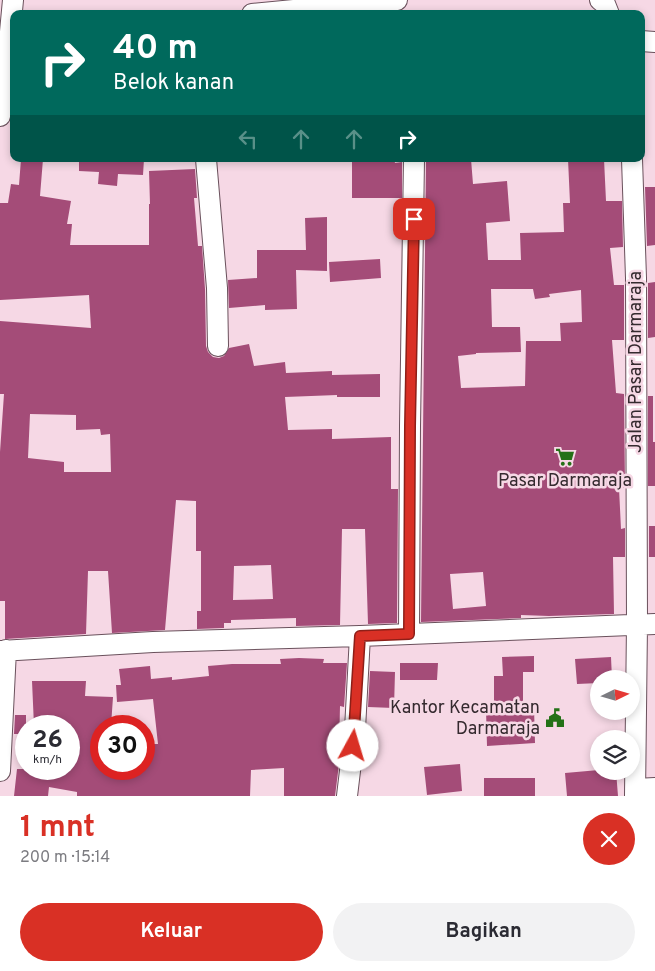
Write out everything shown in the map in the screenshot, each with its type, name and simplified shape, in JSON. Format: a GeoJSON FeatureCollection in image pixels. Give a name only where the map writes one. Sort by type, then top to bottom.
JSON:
{"type":"FeatureCollection","features":[{"type":"Feature","properties":{"kind":"street"},"geometry":{"type":"LineString","coordinates":[[294,10],[398,0]]}},
{"type":"Feature","properties":{"kind":"street"},"geometry":{"type":"LineString","coordinates":[[600,0],[605,4],[607,10]]}},
{"type":"Feature","properties":{"kind":"street"},"geometry":{"type":"LineString","coordinates":[[0,116],[10,46]]}},
{"type":"Feature","properties":{"kind":"street"},"geometry":{"type":"LineString","coordinates":[[206,162],[217,288],[218,346]]}},
{"type":"Feature","properties":{"kind":"street"},"geometry":{"type":"LineString","coordinates":[[409,634],[414,162]]}},
{"type":"Feature","properties":{"kind":"street","name":"Jalan Pasar Darmaraja"},"geometry":{"type":"LineString","coordinates":[[632,162],[646,624],[642,791]]}},
{"type":"Feature","properties":{"kind":"street"},"geometry":{"type":"LineString","coordinates":[[0,771],[3,651],[153,642],[360,636],[646,624]]}},
{"type":"Feature","properties":{"kind":"street"},"geometry":{"type":"LineString","coordinates":[[347,796],[355,729],[360,636]]}},
{"type":"Feature","properties":{"kind":"building"},"geometry":{"type":"Polygon","coordinates":[[[21,162],[43,162],[40,196],[71,201],[67,224],[72,224],[70,245],[149,245],[149,171],[195,169],[197,198],[194,198],[198,246],[202,246],[206,346],[208,352],[213,357],[219,358],[224,356],[229,348],[249,344],[254,366],[285,362],[286,373],[332,371],[332,375],[380,374],[380,397],[337,397],[337,395],[285,397],[288,430],[332,429],[332,439],[391,437],[391,489],[398,489],[397,623],[368,624],[365,529],[342,529],[340,625],[296,626],[296,618],[231,620],[231,623],[224,623],[224,628],[197,629],[197,611],[201,611],[201,551],[196,551],[196,501],[176,500],[165,630],[112,633],[108,571],[88,571],[86,634],[5,639],[5,601],[0,601],[0,452],[4,394],[0,394],[0,321],[91,328],[89,295],[0,300],[0,203],[8,203],[11,184],[19,185],[21,162]],[[30,414],[28,458],[64,462],[64,472],[111,472],[110,434],[101,435],[100,429],[76,430],[76,415],[30,414]],[[271,565],[234,566],[233,600],[273,599],[271,565]]]}},
{"type":"Feature","properties":{"kind":"building"},"geometry":{"type":"Polygon","coordinates":[[[79,162],[144,162],[143,175],[118,174],[117,186],[98,184],[99,172],[79,171],[79,162]]]}},
{"type":"Feature","properties":{"kind":"building"},"geometry":{"type":"Polygon","coordinates":[[[352,162],[402,162],[402,198],[352,198],[352,162]]]}},
{"type":"Feature","properties":{"kind":"building"},"geometry":{"type":"Polygon","coordinates":[[[426,162],[471,162],[473,184],[507,181],[510,221],[486,223],[488,260],[521,260],[520,233],[564,232],[563,203],[570,203],[568,162],[604,162],[606,201],[622,201],[623,247],[610,248],[614,285],[624,285],[624,340],[612,340],[616,393],[624,394],[625,488],[619,488],[621,529],[625,528],[625,557],[613,557],[614,614],[521,615],[521,618],[421,622],[426,162]],[[491,289],[492,327],[520,327],[521,352],[476,353],[458,356],[461,388],[525,386],[526,341],[561,341],[560,323],[582,322],[581,290],[549,294],[550,297],[535,299],[533,289],[491,289]],[[483,572],[450,574],[453,609],[486,606],[483,572]]]}},
{"type":"Feature","properties":{"kind":"building"},"geometry":{"type":"Polygon","coordinates":[[[645,187],[655,187],[655,245],[647,246],[645,187]]]}},
{"type":"Feature","properties":{"kind":"building"},"geometry":{"type":"Polygon","coordinates":[[[327,217],[327,271],[296,270],[297,309],[265,310],[265,305],[229,308],[228,280],[257,278],[257,250],[306,250],[305,218],[327,217]]]}},
{"type":"Feature","properties":{"kind":"building"},"geometry":{"type":"Polygon","coordinates":[[[380,259],[381,278],[330,282],[329,262],[380,259]]]}},
{"type":"Feature","properties":{"kind":"building"},"geometry":{"type":"Polygon","coordinates":[[[655,282],[655,337],[648,338],[648,283],[655,282]]]}},
{"type":"Feature","properties":{"kind":"building"},"geometry":{"type":"Polygon","coordinates":[[[648,396],[653,396],[655,486],[648,486],[648,396]]]}},
{"type":"Feature","properties":{"kind":"building"},"geometry":{"type":"Polygon","coordinates":[[[649,526],[655,526],[655,557],[649,557],[649,526]]]}},
{"type":"Feature","properties":{"kind":"building"},"geometry":{"type":"Polygon","coordinates":[[[534,656],[534,672],[523,672],[523,707],[534,707],[535,743],[487,746],[486,709],[494,709],[494,676],[503,676],[502,657],[534,656]]]}},
{"type":"Feature","properties":{"kind":"building"},"geometry":{"type":"Polygon","coordinates":[[[611,657],[612,670],[590,670],[590,683],[577,684],[575,659],[611,657]]]}},
{"type":"Feature","properties":{"kind":"building"},"geometry":{"type":"Polygon","coordinates":[[[280,659],[324,659],[323,663],[347,663],[344,707],[340,706],[339,748],[341,748],[335,796],[284,796],[284,768],[251,770],[250,796],[77,796],[77,792],[49,787],[48,796],[14,796],[16,780],[80,780],[80,715],[34,715],[32,681],[86,681],[85,696],[113,697],[112,715],[90,715],[90,780],[155,780],[155,744],[158,744],[153,699],[117,702],[116,685],[121,685],[119,669],[150,666],[151,679],[172,677],[172,680],[209,676],[208,666],[281,664],[280,659]]]}},
{"type":"Feature","properties":{"kind":"building"},"geometry":{"type":"Polygon","coordinates":[[[400,663],[438,663],[437,680],[400,680],[400,663]]]}},
{"type":"Feature","properties":{"kind":"building"},"geometry":{"type":"Polygon","coordinates":[[[370,671],[395,672],[394,708],[368,707],[370,671]]]}},
{"type":"Feature","properties":{"kind":"building"},"geometry":{"type":"Polygon","coordinates":[[[460,764],[462,791],[427,795],[424,767],[460,764]]]}},
{"type":"Feature","properties":{"kind":"building"},"geometry":{"type":"Polygon","coordinates":[[[590,771],[590,780],[617,780],[618,796],[567,796],[565,773],[590,771]]]}},
{"type":"Feature","properties":{"kind":"building"},"geometry":{"type":"Polygon","coordinates":[[[484,778],[535,778],[535,796],[484,796],[484,778]]]}},
{"type":"Feature","properties":{"kind":"place","name":"Pasar Darmaraja"},"geometry":{"type":"Point","coordinates":[565,457]}},
{"type":"Feature","properties":{"kind":"place","name":"Kantor Kecamatan Darmaraja"},"geometry":{"type":"Point","coordinates":[555,718]}},
{"type":"Feature","properties":{"kind":"route"},"geometry":{"type":"LineString","coordinates":[[353,746],[360,636],[409,634],[410,426],[414,219]]}}]}
